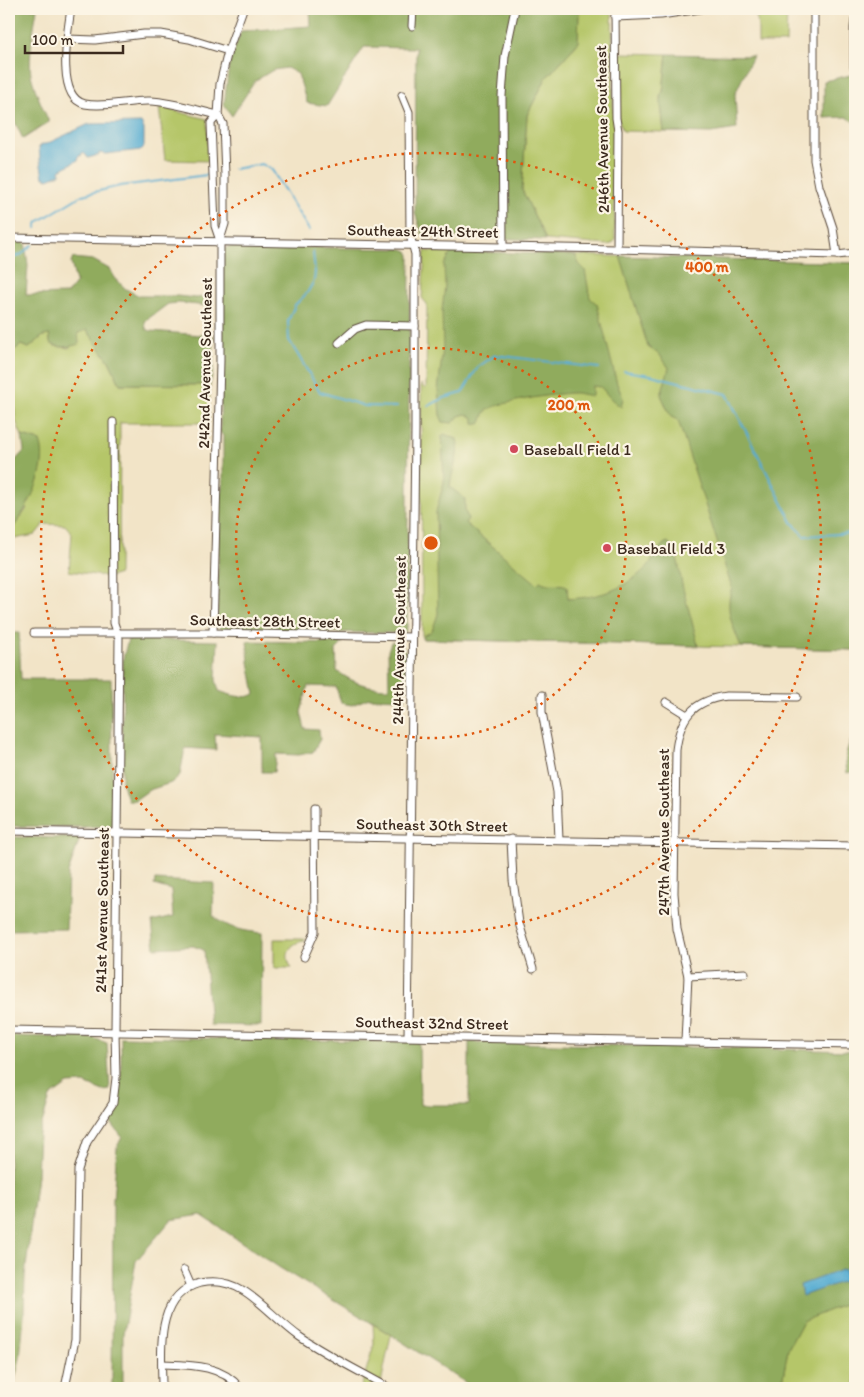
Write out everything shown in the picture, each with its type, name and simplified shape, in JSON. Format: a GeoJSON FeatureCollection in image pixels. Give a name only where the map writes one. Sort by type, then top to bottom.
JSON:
{"type":"FeatureCollection","features":[{"type":"Feature","properties":{"kind":"street"},"geometry":{"type":"LineString","coordinates":[[71,9],[65,56],[66,74],[70,89],[74,97],[80,102],[92,104],[150,101],[218,115]]}},
{"type":"Feature","properties":{"kind":"street","name":"242nd Avenue Southeast"},"geometry":{"type":"LineString","coordinates":[[213,633],[220,361],[220,241],[225,224],[223,124],[218,115],[220,84],[228,51],[243,9]]}},
{"type":"Feature","properties":{"kind":"street"},"geometry":{"type":"LineString","coordinates":[[412,26],[413,9]]}},
{"type":"Feature","properties":{"kind":"street"},"geometry":{"type":"LineString","coordinates":[[503,247],[502,96],[505,56],[516,9]]}},
{"type":"Feature","properties":{"kind":"street"},"geometry":{"type":"LineString","coordinates":[[615,13],[661,14],[700,9]]}},
{"type":"Feature","properties":{"kind":"street"},"geometry":{"type":"LineString","coordinates":[[814,9],[814,160],[818,180],[833,228],[837,255]]}},
{"type":"Feature","properties":{"kind":"street","name":"246th Avenue Southeast"},"geometry":{"type":"LineString","coordinates":[[615,13],[616,118],[618,131],[617,249]]}},
{"type":"Feature","properties":{"kind":"street"},"geometry":{"type":"LineString","coordinates":[[854,67],[855,19]]}},
{"type":"Feature","properties":{"kind":"street"},"geometry":{"type":"LineString","coordinates":[[67,39],[95,40],[134,34],[161,34],[189,39],[228,51]]}},
{"type":"Feature","properties":{"kind":"street","name":"244th Avenue Southeast"},"geometry":{"type":"LineString","coordinates":[[402,95],[408,112],[410,235],[415,254],[408,1036]]}},
{"type":"Feature","properties":{"kind":"street","name":"242nd Avenue Southeast"},"geometry":{"type":"LineString","coordinates":[[218,115],[211,123],[215,226],[220,241]]}},
{"type":"Feature","properties":{"kind":"street","name":"Southeast 24th Street"},"geometry":{"type":"LineString","coordinates":[[9,238],[837,255],[855,253]]}},
{"type":"Feature","properties":{"kind":"street"},"geometry":{"type":"LineString","coordinates":[[339,343],[355,329],[366,326],[415,326]]}},
{"type":"Feature","properties":{"kind":"street","name":"241st Avenue Southeast"},"geometry":{"type":"LineString","coordinates":[[65,1388],[75,1340],[78,1170],[87,1142],[113,1103],[116,1078],[119,638],[114,623],[113,422]]}},
{"type":"Feature","properties":{"kind":"street","name":"Southeast 28th Street"},"geometry":{"type":"LineString","coordinates":[[34,633],[213,633],[412,637]]}},
{"type":"Feature","properties":{"kind":"street"},"geometry":{"type":"LineString","coordinates":[[542,695],[542,712],[557,792],[560,840]]}},
{"type":"Feature","properties":{"kind":"street"},"geometry":{"type":"LineString","coordinates":[[666,702],[687,715],[698,706],[714,698],[726,696],[797,696]]}},
{"type":"Feature","properties":{"kind":"street","name":"247th Avenue Southeast"},"geometry":{"type":"LineString","coordinates":[[685,1041],[688,976],[675,913],[675,842],[676,750],[680,727],[687,715]]}},
{"type":"Feature","properties":{"kind":"street"},"geometry":{"type":"LineString","coordinates":[[304,957],[316,932],[314,809]]}},
{"type":"Feature","properties":{"kind":"street","name":"Southeast 30th Street"},"geometry":{"type":"LineString","coordinates":[[9,831],[855,846]]}},
{"type":"Feature","properties":{"kind":"street"},"geometry":{"type":"LineString","coordinates":[[511,839],[513,880],[519,922],[533,969]]}},
{"type":"Feature","properties":{"kind":"street"},"geometry":{"type":"LineString","coordinates":[[688,976],[745,973]]}},
{"type":"Feature","properties":{"kind":"street","name":"Southeast 32nd Street"},"geometry":{"type":"LineString","coordinates":[[9,1030],[855,1045]]}},
{"type":"Feature","properties":{"kind":"street"},"geometry":{"type":"LineString","coordinates":[[184,1270],[192,1286]]}},
{"type":"Feature","properties":{"kind":"street"},"geometry":{"type":"LineString","coordinates":[[162,1388],[162,1335],[166,1314],[174,1300],[192,1286],[208,1282],[222,1282],[243,1290],[299,1336],[389,1388]]}},
{"type":"Feature","properties":{"kind":"street"},"geometry":{"type":"LineString","coordinates":[[162,1364],[209,1368],[230,1378],[240,1388]]}},
{"type":"Feature","properties":{"kind":"green space"},"geometry":{"type":"Polygon","coordinates":[[[9,9],[37,9],[30,68],[37,93],[49,122],[23,139],[14,120],[9,118],[9,9]]]}},
{"type":"Feature","properties":{"kind":"green space"},"geometry":{"type":"Polygon","coordinates":[[[310,9],[579,9],[578,43],[546,78],[527,115],[522,190],[546,240],[423,236],[415,213],[416,48],[364,47],[327,106],[307,103],[298,74],[287,68],[273,70],[255,81],[232,116],[224,105],[229,65],[241,31],[311,26],[310,9]]]}},
{"type":"Feature","properties":{"kind":"green space"},"geometry":{"type":"Polygon","coordinates":[[[579,9],[612,9],[615,240],[612,244],[607,245],[546,240],[522,190],[527,115],[546,78],[578,43],[579,9]]]}},
{"type":"Feature","properties":{"kind":"green space"},"geometry":{"type":"Polygon","coordinates":[[[758,9],[787,9],[786,43],[758,43],[758,25],[755,12],[758,9]]]}},
{"type":"Feature","properties":{"kind":"green space"},"geometry":{"type":"Polygon","coordinates":[[[619,54],[667,54],[663,92],[660,95],[664,132],[623,131],[618,119],[619,54]]]}},
{"type":"Feature","properties":{"kind":"green space"},"geometry":{"type":"Polygon","coordinates":[[[667,54],[753,56],[735,94],[737,129],[711,133],[664,132],[660,95],[663,92],[667,54]]]}},
{"type":"Feature","properties":{"kind":"green space"},"geometry":{"type":"Polygon","coordinates":[[[855,74],[855,123],[847,117],[824,118],[824,81],[855,74]]]}},
{"type":"Feature","properties":{"kind":"green space"},"geometry":{"type":"Polygon","coordinates":[[[159,107],[207,119],[208,161],[165,160],[159,107]]]}},
{"type":"Feature","properties":{"kind":"green space"},"geometry":{"type":"Polygon","coordinates":[[[9,242],[25,243],[28,265],[26,295],[67,294],[76,282],[71,263],[73,258],[93,260],[111,270],[114,278],[126,289],[139,296],[197,298],[209,296],[208,306],[179,303],[168,304],[145,321],[146,329],[151,331],[214,336],[213,371],[210,385],[120,384],[109,361],[87,330],[78,333],[79,344],[64,347],[57,346],[50,343],[50,335],[43,336],[29,348],[21,345],[13,351],[13,341],[9,334],[9,242]]]}},
{"type":"Feature","properties":{"kind":"green space"},"geometry":{"type":"Polygon","coordinates":[[[230,246],[403,249],[408,251],[410,255],[407,628],[402,633],[222,631],[217,626],[219,503],[223,482],[223,436],[220,432],[223,250],[230,246]]]}},
{"type":"Feature","properties":{"kind":"green space"},"geometry":{"type":"Polygon","coordinates":[[[425,251],[855,263],[855,650],[422,639],[421,384],[426,388],[427,304],[422,298],[425,251]]]}},
{"type":"Feature","properties":{"kind":"green space"},"geometry":{"type":"Polygon","coordinates":[[[452,251],[575,255],[579,264],[585,270],[590,298],[597,304],[617,384],[623,398],[621,407],[601,387],[592,386],[592,396],[577,393],[559,394],[496,406],[485,412],[480,424],[474,423],[474,418],[466,414],[459,416],[453,423],[443,422],[440,415],[438,390],[443,348],[444,265],[452,251]]]}},
{"type":"Feature","properties":{"kind":"green space"},"geometry":{"type":"Polygon","coordinates":[[[620,256],[855,263],[855,650],[741,647],[729,611],[732,588],[678,420],[671,417],[661,395],[669,368],[660,355],[648,347],[620,256]]]}},
{"type":"Feature","properties":{"kind":"green space"},"geometry":{"type":"Polygon","coordinates":[[[87,330],[109,361],[120,384],[210,385],[209,423],[120,423],[119,574],[109,577],[69,571],[72,533],[65,525],[44,524],[35,535],[9,540],[13,528],[26,510],[40,441],[22,436],[15,419],[13,351],[21,345],[29,348],[43,336],[50,335],[50,343],[55,346],[69,348],[78,333],[87,330]]]}},
{"type":"Feature","properties":{"kind":"green space"},"geometry":{"type":"Polygon","coordinates":[[[444,434],[457,439],[458,451],[450,487],[465,499],[465,511],[468,519],[465,523],[537,584],[540,581],[547,584],[567,586],[568,599],[602,594],[622,586],[649,565],[660,548],[668,542],[677,558],[698,646],[422,639],[424,635],[432,631],[438,614],[436,512],[444,482],[442,436],[444,434]]]}},
{"type":"Feature","properties":{"kind":"green space"},"geometry":{"type":"Polygon","coordinates":[[[22,436],[40,441],[42,463],[36,487],[13,528],[9,522],[9,464],[13,463],[24,451],[22,436]]]}},
{"type":"Feature","properties":{"kind":"green space"},"geometry":{"type":"Polygon","coordinates":[[[9,633],[19,633],[21,679],[111,679],[113,826],[9,826],[9,633]]]}},
{"type":"Feature","properties":{"kind":"green space"},"geometry":{"type":"Polygon","coordinates":[[[128,639],[218,641],[216,680],[219,691],[242,697],[255,694],[247,641],[343,643],[336,650],[337,671],[349,679],[362,684],[389,688],[388,651],[391,642],[401,643],[405,652],[405,699],[369,698],[352,705],[341,703],[336,687],[308,686],[301,712],[305,729],[319,730],[320,739],[313,752],[299,755],[276,754],[274,772],[262,772],[262,737],[215,734],[216,750],[185,748],[180,775],[171,783],[149,790],[135,800],[127,800],[122,784],[123,659],[128,639]]]}},
{"type":"Feature","properties":{"kind":"green space"},"geometry":{"type":"Polygon","coordinates":[[[855,735],[855,771],[847,773],[846,753],[855,735]]]}},
{"type":"Feature","properties":{"kind":"green space"},"geometry":{"type":"Polygon","coordinates":[[[9,837],[80,838],[68,873],[66,929],[9,930],[9,837]]]}},
{"type":"Feature","properties":{"kind":"green space"},"geometry":{"type":"Polygon","coordinates":[[[155,880],[214,883],[213,916],[236,929],[262,933],[261,1026],[210,1025],[204,950],[193,946],[155,948],[152,922],[173,917],[171,890],[154,885],[155,880]]]}},
{"type":"Feature","properties":{"kind":"green space"},"geometry":{"type":"Polygon","coordinates":[[[274,939],[305,939],[305,941],[295,944],[289,950],[288,959],[292,968],[274,968],[274,939]]]}},
{"type":"Feature","properties":{"kind":"green space"},"geometry":{"type":"Polygon","coordinates":[[[9,1036],[93,1038],[107,1043],[110,1090],[103,1091],[84,1083],[68,1084],[50,1097],[39,1133],[37,1176],[25,1276],[20,1358],[13,1388],[9,1388],[9,1036]]]}},
{"type":"Feature","properties":{"kind":"green space"},"geometry":{"type":"Polygon","coordinates":[[[121,1037],[419,1042],[420,1105],[469,1105],[469,1042],[855,1051],[855,1300],[803,1321],[788,1349],[781,1388],[474,1388],[385,1331],[280,1268],[201,1215],[171,1220],[136,1261],[123,1334],[123,1388],[112,1388],[113,1200],[117,1147],[122,1137],[109,1120],[118,1101],[121,1078],[121,1037]]]}},
{"type":"Feature","properties":{"kind":"green space"},"geometry":{"type":"Polygon","coordinates":[[[855,1250],[855,1388],[781,1388],[788,1349],[796,1332],[855,1250]]]}},
{"type":"Feature","properties":{"kind":"green space"},"geometry":{"type":"Polygon","coordinates":[[[373,1324],[391,1335],[380,1388],[361,1388],[374,1344],[373,1324]]]}},
{"type":"Feature","properties":{"kind":"water"},"geometry":{"type":"Polygon","coordinates":[[[141,123],[144,129],[144,147],[141,150],[99,153],[99,155],[88,158],[82,153],[81,156],[79,155],[78,160],[60,170],[60,174],[48,179],[43,177],[39,147],[43,144],[89,124],[141,123]]]}},
{"type":"Feature","properties":{"kind":"water"},"geometry":{"type":"Polygon","coordinates":[[[844,1269],[847,1280],[802,1296],[800,1285],[844,1269]]]}},
{"type":"Feature","properties":{"kind":"waterway"},"geometry":{"type":"LineString","coordinates":[[234,169],[262,164],[272,170],[309,230]]}},
{"type":"Feature","properties":{"kind":"waterway"},"geometry":{"type":"LineString","coordinates":[[36,228],[38,222],[82,195],[120,186],[207,175]]}},
{"type":"Feature","properties":{"kind":"waterway"},"geometry":{"type":"LineString","coordinates":[[9,260],[22,254],[32,245]]}},
{"type":"Feature","properties":{"kind":"waterway"},"geometry":{"type":"LineString","coordinates":[[313,252],[314,281],[307,293],[295,305],[288,321],[289,340],[320,392],[365,406],[397,407]]}},
{"type":"Feature","properties":{"kind":"waterway"},"geometry":{"type":"LineString","coordinates":[[428,406],[444,398],[462,393],[478,367],[495,355],[599,368]]}},
{"type":"Feature","properties":{"kind":"waterway"},"geometry":{"type":"LineString","coordinates":[[624,371],[651,375],[727,394],[792,522],[804,536],[855,533]]}},
{"type":"Feature","properties":{"kind":"place","name":"Baseball Field 1"},"geometry":{"type":"Point","coordinates":[514,449]}},
{"type":"Feature","properties":{"kind":"place","name":"Baseball Field 3"},"geometry":{"type":"Point","coordinates":[607,548]}}]}
